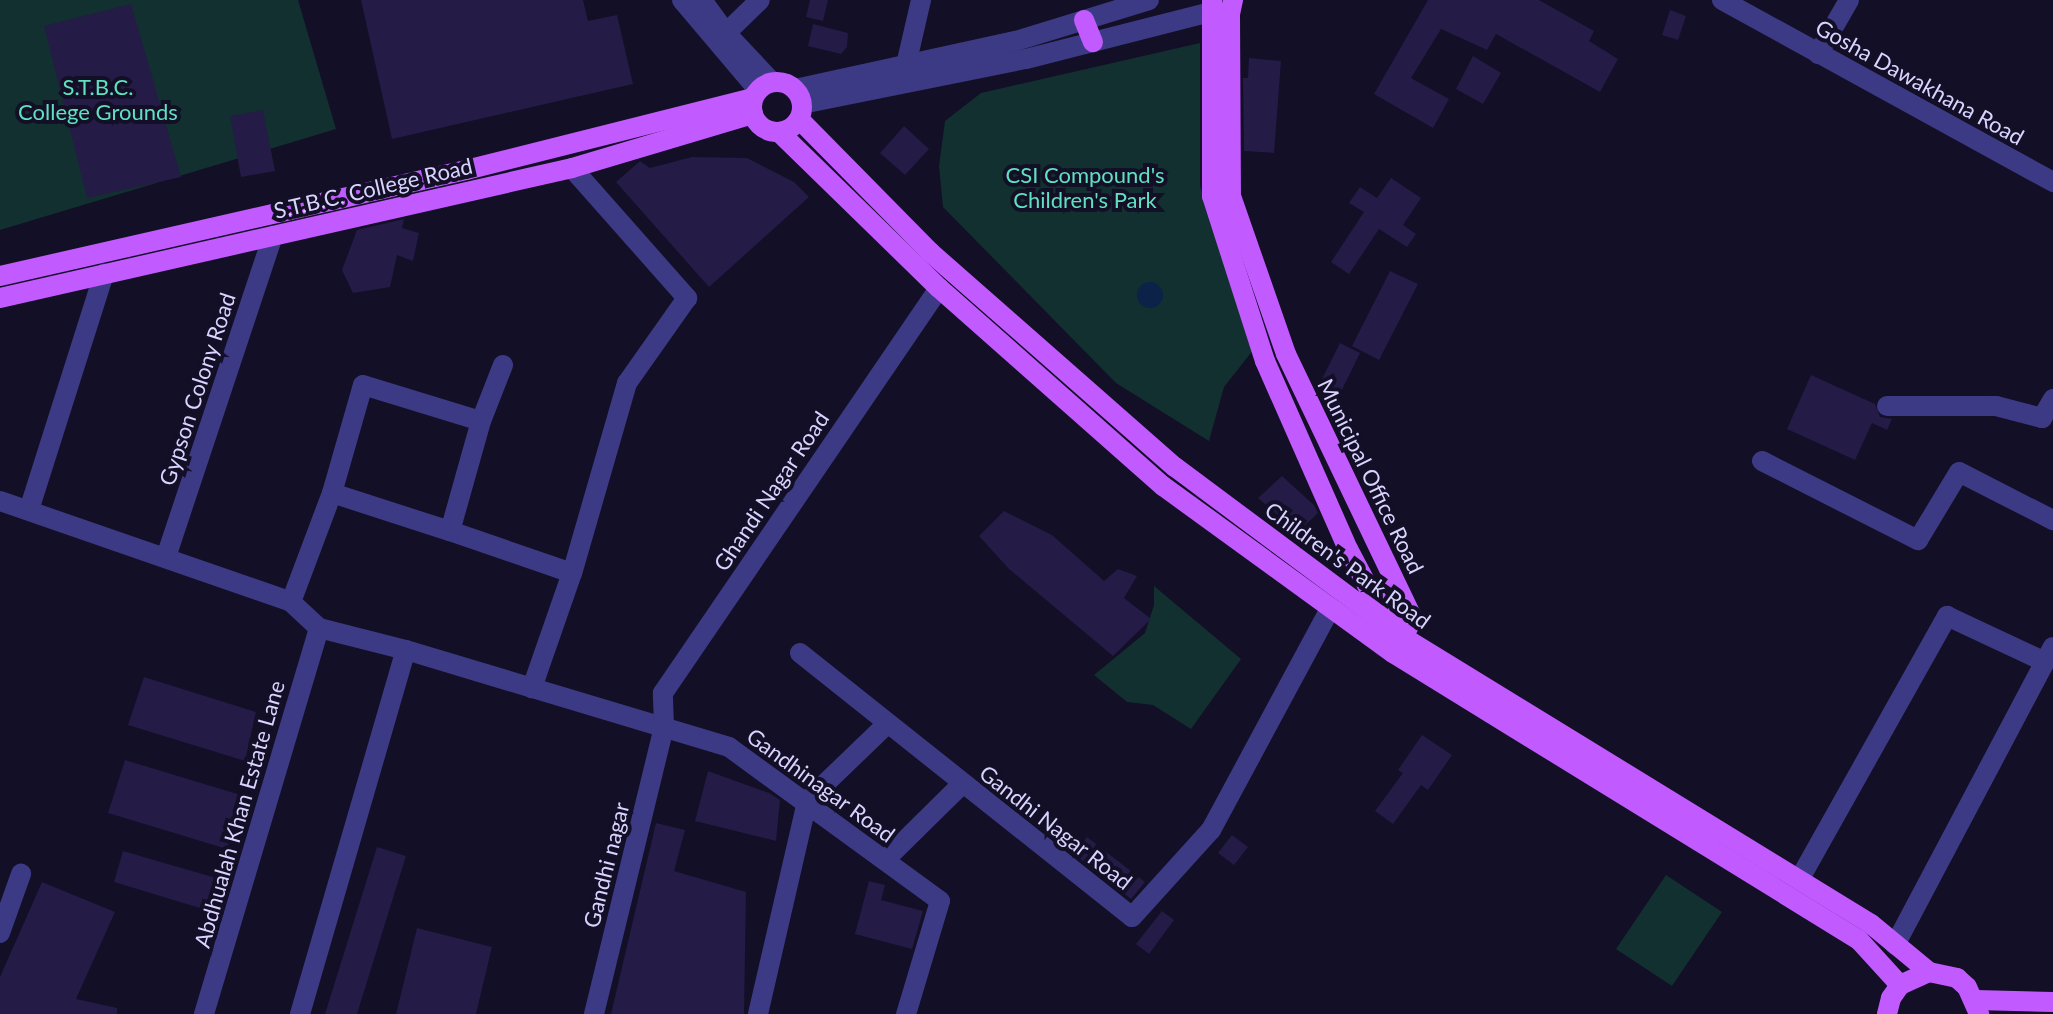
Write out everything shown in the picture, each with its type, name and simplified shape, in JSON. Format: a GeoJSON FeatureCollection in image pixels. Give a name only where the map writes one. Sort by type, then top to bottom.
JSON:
{"type":"FeatureCollection","features":[{"type":"Feature","properties":{"kind":"main road"},"geometry":{"type":"LineString","coordinates":[[1221,6],[1212,196],[1265,361],[1348,549],[1398,645]]}},
{"type":"Feature","properties":{"kind":"main road","name":"Municipal Office Road"},"geometry":{"type":"LineString","coordinates":[[1221,6],[1231,196],[1286,354],[1413,619],[1398,645]]}},
{"type":"Feature","properties":{"kind":"main road"},"geometry":{"type":"LineString","coordinates":[[1084,20],[1093,42]]}},
{"type":"Feature","properties":{"kind":"main road"},"geometry":{"type":"LineString","coordinates":[[759,96],[798,104],[779,132]]}},
{"type":"Feature","properties":{"kind":"main road","name":"Children's Park Road"},"geometry":{"type":"LineString","coordinates":[[759,96],[763,128],[779,132],[939,288],[1163,486],[1330,609],[1398,645],[1799,880],[1871,924],[1929,972],[1957,978],[1977,1007]]}},
{"type":"Feature","properties":{"kind":"main road","name":"S.T.B.C. College Road"},"geometry":{"type":"LineString","coordinates":[[0,298],[572,168],[759,96]]}},
{"type":"Feature","properties":{"kind":"main road","name":"S.T.B.C. College Road"},"geometry":{"type":"LineString","coordinates":[[0,276],[451,173],[759,96]]}},
{"type":"Feature","properties":{"kind":"main road","name":"Children's Park Road"},"geometry":{"type":"LineString","coordinates":[[798,104],[930,252],[1175,467],[1398,645],[1859,940],[1891,1003]]}},
{"type":"Feature","properties":{"kind":"main road"},"geometry":{"type":"LineString","coordinates":[[1891,1003],[1929,972]]}},
{"type":"Feature","properties":{"kind":"main road"},"geometry":{"type":"LineString","coordinates":[[1977,1007],[2053,1002]]}},
{"type":"Feature","properties":{"kind":"street"},"geometry":{"type":"LineString","coordinates":[[682,0],[759,96]]}},
{"type":"Feature","properties":{"kind":"street"},"geometry":{"type":"LineString","coordinates":[[702,0],[726,33],[759,96]]}},
{"type":"Feature","properties":{"kind":"street"},"geometry":{"type":"LineString","coordinates":[[726,33],[760,0]]}},
{"type":"Feature","properties":{"kind":"street"},"geometry":{"type":"LineString","coordinates":[[906,65],[921,0]]}},
{"type":"Feature","properties":{"kind":"street"},"geometry":{"type":"LineString","coordinates":[[798,104],[906,65],[1016,41],[1149,0]]}},
{"type":"Feature","properties":{"kind":"street","name":"Gosha Dawakhana Road"},"geometry":{"type":"LineString","coordinates":[[1722,0],[2053,182]]}},
{"type":"Feature","properties":{"kind":"street"},"geometry":{"type":"LineString","coordinates":[[1818,54],[1849,0]]}},
{"type":"Feature","properties":{"kind":"street"},"geometry":{"type":"LineString","coordinates":[[798,104],[1093,42],[1221,6]]}},
{"type":"Feature","properties":{"kind":"street"},"geometry":{"type":"LineString","coordinates":[[532,688],[572,573],[627,383],[687,298],[572,168]]}},
{"type":"Feature","properties":{"kind":"street","name":"Gypson Colony Road"},"geometry":{"type":"LineString","coordinates":[[166,557],[273,236]]}},
{"type":"Feature","properties":{"kind":"street"},"geometry":{"type":"LineString","coordinates":[[29,510],[104,274]]}},
{"type":"Feature","properties":{"kind":"street","name":"Ghandi Nagar Road"},"geometry":{"type":"LineString","coordinates":[[664,727],[663,693],[939,288]]}},
{"type":"Feature","properties":{"kind":"street"},"geometry":{"type":"LineString","coordinates":[[450,531],[481,421],[503,365]]}},
{"type":"Feature","properties":{"kind":"street"},"geometry":{"type":"LineString","coordinates":[[291,602],[332,493],[363,385],[481,421]]}},
{"type":"Feature","properties":{"kind":"street"},"geometry":{"type":"LineString","coordinates":[[1887,406],[1996,406],[2042,418],[2053,399]]}},
{"type":"Feature","properties":{"kind":"street"},"geometry":{"type":"LineString","coordinates":[[1762,461],[1918,540],[1959,472],[2053,520]]}},
{"type":"Feature","properties":{"kind":"street"},"geometry":{"type":"LineString","coordinates":[[332,493],[572,573]]}},
{"type":"Feature","properties":{"kind":"street"},"geometry":{"type":"LineString","coordinates":[[0,501],[291,602],[319,628],[406,650],[664,727]]}},
{"type":"Feature","properties":{"kind":"street","name":"Gandhi Nagar Road"},"geometry":{"type":"LineString","coordinates":[[800,653],[886,725],[1132,917],[1211,830],[1330,609]]}},
{"type":"Feature","properties":{"kind":"street"},"geometry":{"type":"LineString","coordinates":[[1799,880],[1947,616],[2049,655],[1895,945]]}},
{"type":"Feature","properties":{"kind":"street","name":"Abdhualah Khan Estate Lane"},"geometry":{"type":"LineString","coordinates":[[204,1014],[319,628]]}},
{"type":"Feature","properties":{"kind":"street"},"geometry":{"type":"LineString","coordinates":[[300,1014],[406,650]]}},
{"type":"Feature","properties":{"kind":"street"},"geometry":{"type":"LineString","coordinates":[[758,1014],[807,801],[886,725]]}},
{"type":"Feature","properties":{"kind":"street","name":"Gandhinagar Road"},"geometry":{"type":"LineString","coordinates":[[664,727],[729,747],[940,901],[906,1014]]}},
{"type":"Feature","properties":{"kind":"street","name":"Gandhi nagar"},"geometry":{"type":"LineString","coordinates":[[594,1014],[664,727]]}},
{"type":"Feature","properties":{"kind":"street"},"geometry":{"type":"LineString","coordinates":[[885,860],[962,784]]}},
{"type":"Feature","properties":{"kind":"street"},"geometry":{"type":"LineString","coordinates":[[0,933],[21,874]]}},
{"type":"Feature","properties":{"kind":"green space","name":"S.T.B.C. College Grounds"},"geometry":{"type":"Polygon","coordinates":[[[0,0],[298,0],[336,129],[0,230],[0,0]]]}},
{"type":"Feature","properties":{"kind":"green space","name":"CSI Compound's Children's Park"},"geometry":{"type":"Polygon","coordinates":[[[1200,43],[1200,186],[1254,349],[1224,387],[1209,441],[1116,383],[943,207],[939,166],[945,121],[981,93],[1200,43]]]}},
{"type":"Feature","properties":{"kind":"green space"},"geometry":{"type":"Polygon","coordinates":[[[1154,586],[1241,659],[1191,729],[1153,705],[1127,702],[1094,675],[1145,633],[1154,605],[1154,586]]]}},
{"type":"Feature","properties":{"kind":"green space"},"geometry":{"type":"Polygon","coordinates":[[[1666,875],[1722,912],[1672,986],[1616,949],[1666,875]]]}},
{"type":"Feature","properties":{"kind":"water"},"geometry":{"type":"Polygon","coordinates":[[[1150,282],[1159,286],[1163,295],[1159,304],[1150,308],[1141,304],[1137,295],[1141,286],[1150,282]]]}},
{"type":"Feature","properties":{"kind":"building"},"geometry":{"type":"Polygon","coordinates":[[[361,0],[583,0],[588,21],[617,15],[633,84],[392,139],[361,0]]]}},
{"type":"Feature","properties":{"kind":"building"},"geometry":{"type":"Polygon","coordinates":[[[810,0],[828,0],[823,21],[806,17],[810,0]]]}},
{"type":"Feature","properties":{"kind":"building"},"geometry":{"type":"Polygon","coordinates":[[[1428,0],[1539,0],[1594,31],[1589,41],[1618,59],[1600,92],[1496,34],[1487,50],[1441,29],[1411,78],[1449,99],[1433,128],[1374,94],[1428,0]]]}},
{"type":"Feature","properties":{"kind":"building"},"geometry":{"type":"Polygon","coordinates":[[[131,4],[181,177],[87,198],[44,26],[131,4]]]}},
{"type":"Feature","properties":{"kind":"building"},"geometry":{"type":"Polygon","coordinates":[[[1670,10],[1686,16],[1678,40],[1662,35],[1670,10]]]}},
{"type":"Feature","properties":{"kind":"building"},"geometry":{"type":"Polygon","coordinates":[[[813,24],[848,33],[847,47],[841,54],[808,46],[813,24]]]}},
{"type":"Feature","properties":{"kind":"building"},"geometry":{"type":"Polygon","coordinates":[[[1473,56],[1501,73],[1483,104],[1456,89],[1473,56]]]}},
{"type":"Feature","properties":{"kind":"building"},"geometry":{"type":"Polygon","coordinates":[[[1249,58],[1281,61],[1274,153],[1244,151],[1243,78],[1248,78],[1249,58]]]}},
{"type":"Feature","properties":{"kind":"building"},"geometry":{"type":"Polygon","coordinates":[[[263,110],[275,171],[241,177],[230,116],[263,110]]]}},
{"type":"Feature","properties":{"kind":"building"},"geometry":{"type":"Polygon","coordinates":[[[904,126],[929,149],[905,175],[880,153],[904,126]]]}},
{"type":"Feature","properties":{"kind":"building"},"geometry":{"type":"Polygon","coordinates":[[[692,157],[747,158],[794,182],[809,197],[709,287],[616,182],[640,161],[650,168],[692,157]]]}},
{"type":"Feature","properties":{"kind":"building"},"geometry":{"type":"Polygon","coordinates":[[[1391,178],[1421,198],[1403,225],[1416,234],[1407,247],[1379,229],[1349,274],[1331,262],[1364,212],[1349,203],[1360,187],[1377,198],[1391,178]]]}},
{"type":"Feature","properties":{"kind":"building"},"geometry":{"type":"Polygon","coordinates":[[[404,219],[402,228],[419,233],[413,261],[397,255],[390,287],[353,293],[342,270],[357,230],[404,219]]]}},
{"type":"Feature","properties":{"kind":"building"},"geometry":{"type":"Polygon","coordinates":[[[1390,271],[1418,284],[1379,360],[1352,346],[1390,271]]]}},
{"type":"Feature","properties":{"kind":"building"},"geometry":{"type":"Polygon","coordinates":[[[1340,343],[1360,353],[1335,404],[1321,397],[1317,389],[1340,343]]]}},
{"type":"Feature","properties":{"kind":"building"},"geometry":{"type":"Polygon","coordinates":[[[1811,375],[1875,404],[1880,417],[1892,419],[1887,430],[1872,423],[1855,460],[1787,429],[1811,375]]]}},
{"type":"Feature","properties":{"kind":"building"},"geometry":{"type":"Polygon","coordinates":[[[1282,476],[1314,505],[1318,513],[1298,532],[1258,498],[1282,476]]]}},
{"type":"Feature","properties":{"kind":"building"},"geometry":{"type":"Polygon","coordinates":[[[1004,511],[1052,535],[1104,581],[1118,569],[1137,576],[1124,598],[1151,619],[1113,656],[1009,569],[979,536],[1004,511]]]}},
{"type":"Feature","properties":{"kind":"building"},"geometry":{"type":"Polygon","coordinates":[[[144,677],[256,712],[245,761],[128,725],[144,677]]]}},
{"type":"Feature","properties":{"kind":"building"},"geometry":{"type":"Polygon","coordinates":[[[1422,735],[1452,755],[1428,790],[1421,785],[1393,824],[1375,811],[1403,773],[1398,770],[1422,735]]]}},
{"type":"Feature","properties":{"kind":"building"},"geometry":{"type":"Polygon","coordinates":[[[125,760],[244,796],[227,849],[108,813],[125,760]]]}},
{"type":"Feature","properties":{"kind":"building"},"geometry":{"type":"Polygon","coordinates":[[[708,771],[780,800],[776,841],[695,821],[708,771]]]}},
{"type":"Feature","properties":{"kind":"building"},"geometry":{"type":"Polygon","coordinates":[[[656,823],[685,830],[674,871],[746,892],[744,1014],[611,1014],[656,823]]]}},
{"type":"Feature","properties":{"kind":"building"},"geometry":{"type":"Polygon","coordinates":[[[1232,835],[1248,847],[1234,865],[1218,853],[1232,835]]]}},
{"type":"Feature","properties":{"kind":"building"},"geometry":{"type":"Polygon","coordinates":[[[1087,837],[1145,882],[1131,899],[1074,854],[1087,837]]]}},
{"type":"Feature","properties":{"kind":"building"},"geometry":{"type":"Polygon","coordinates":[[[377,847],[406,856],[357,1014],[325,1014],[377,847]]]}},
{"type":"Feature","properties":{"kind":"building"},"geometry":{"type":"Polygon","coordinates":[[[123,851],[223,880],[213,912],[114,882],[123,851]]]}},
{"type":"Feature","properties":{"kind":"building"},"geometry":{"type":"Polygon","coordinates":[[[869,881],[885,885],[881,900],[923,911],[912,949],[855,934],[869,881]]]}},
{"type":"Feature","properties":{"kind":"building"},"geometry":{"type":"Polygon","coordinates":[[[42,882],[115,912],[76,999],[117,1008],[117,1014],[0,1014],[0,977],[42,882]]]}},
{"type":"Feature","properties":{"kind":"building"},"geometry":{"type":"Polygon","coordinates":[[[1162,911],[1174,920],[1149,954],[1136,944],[1162,911]]]}},
{"type":"Feature","properties":{"kind":"building"},"geometry":{"type":"Polygon","coordinates":[[[417,928],[492,947],[476,1014],[396,1014],[417,928]]]}}]}
